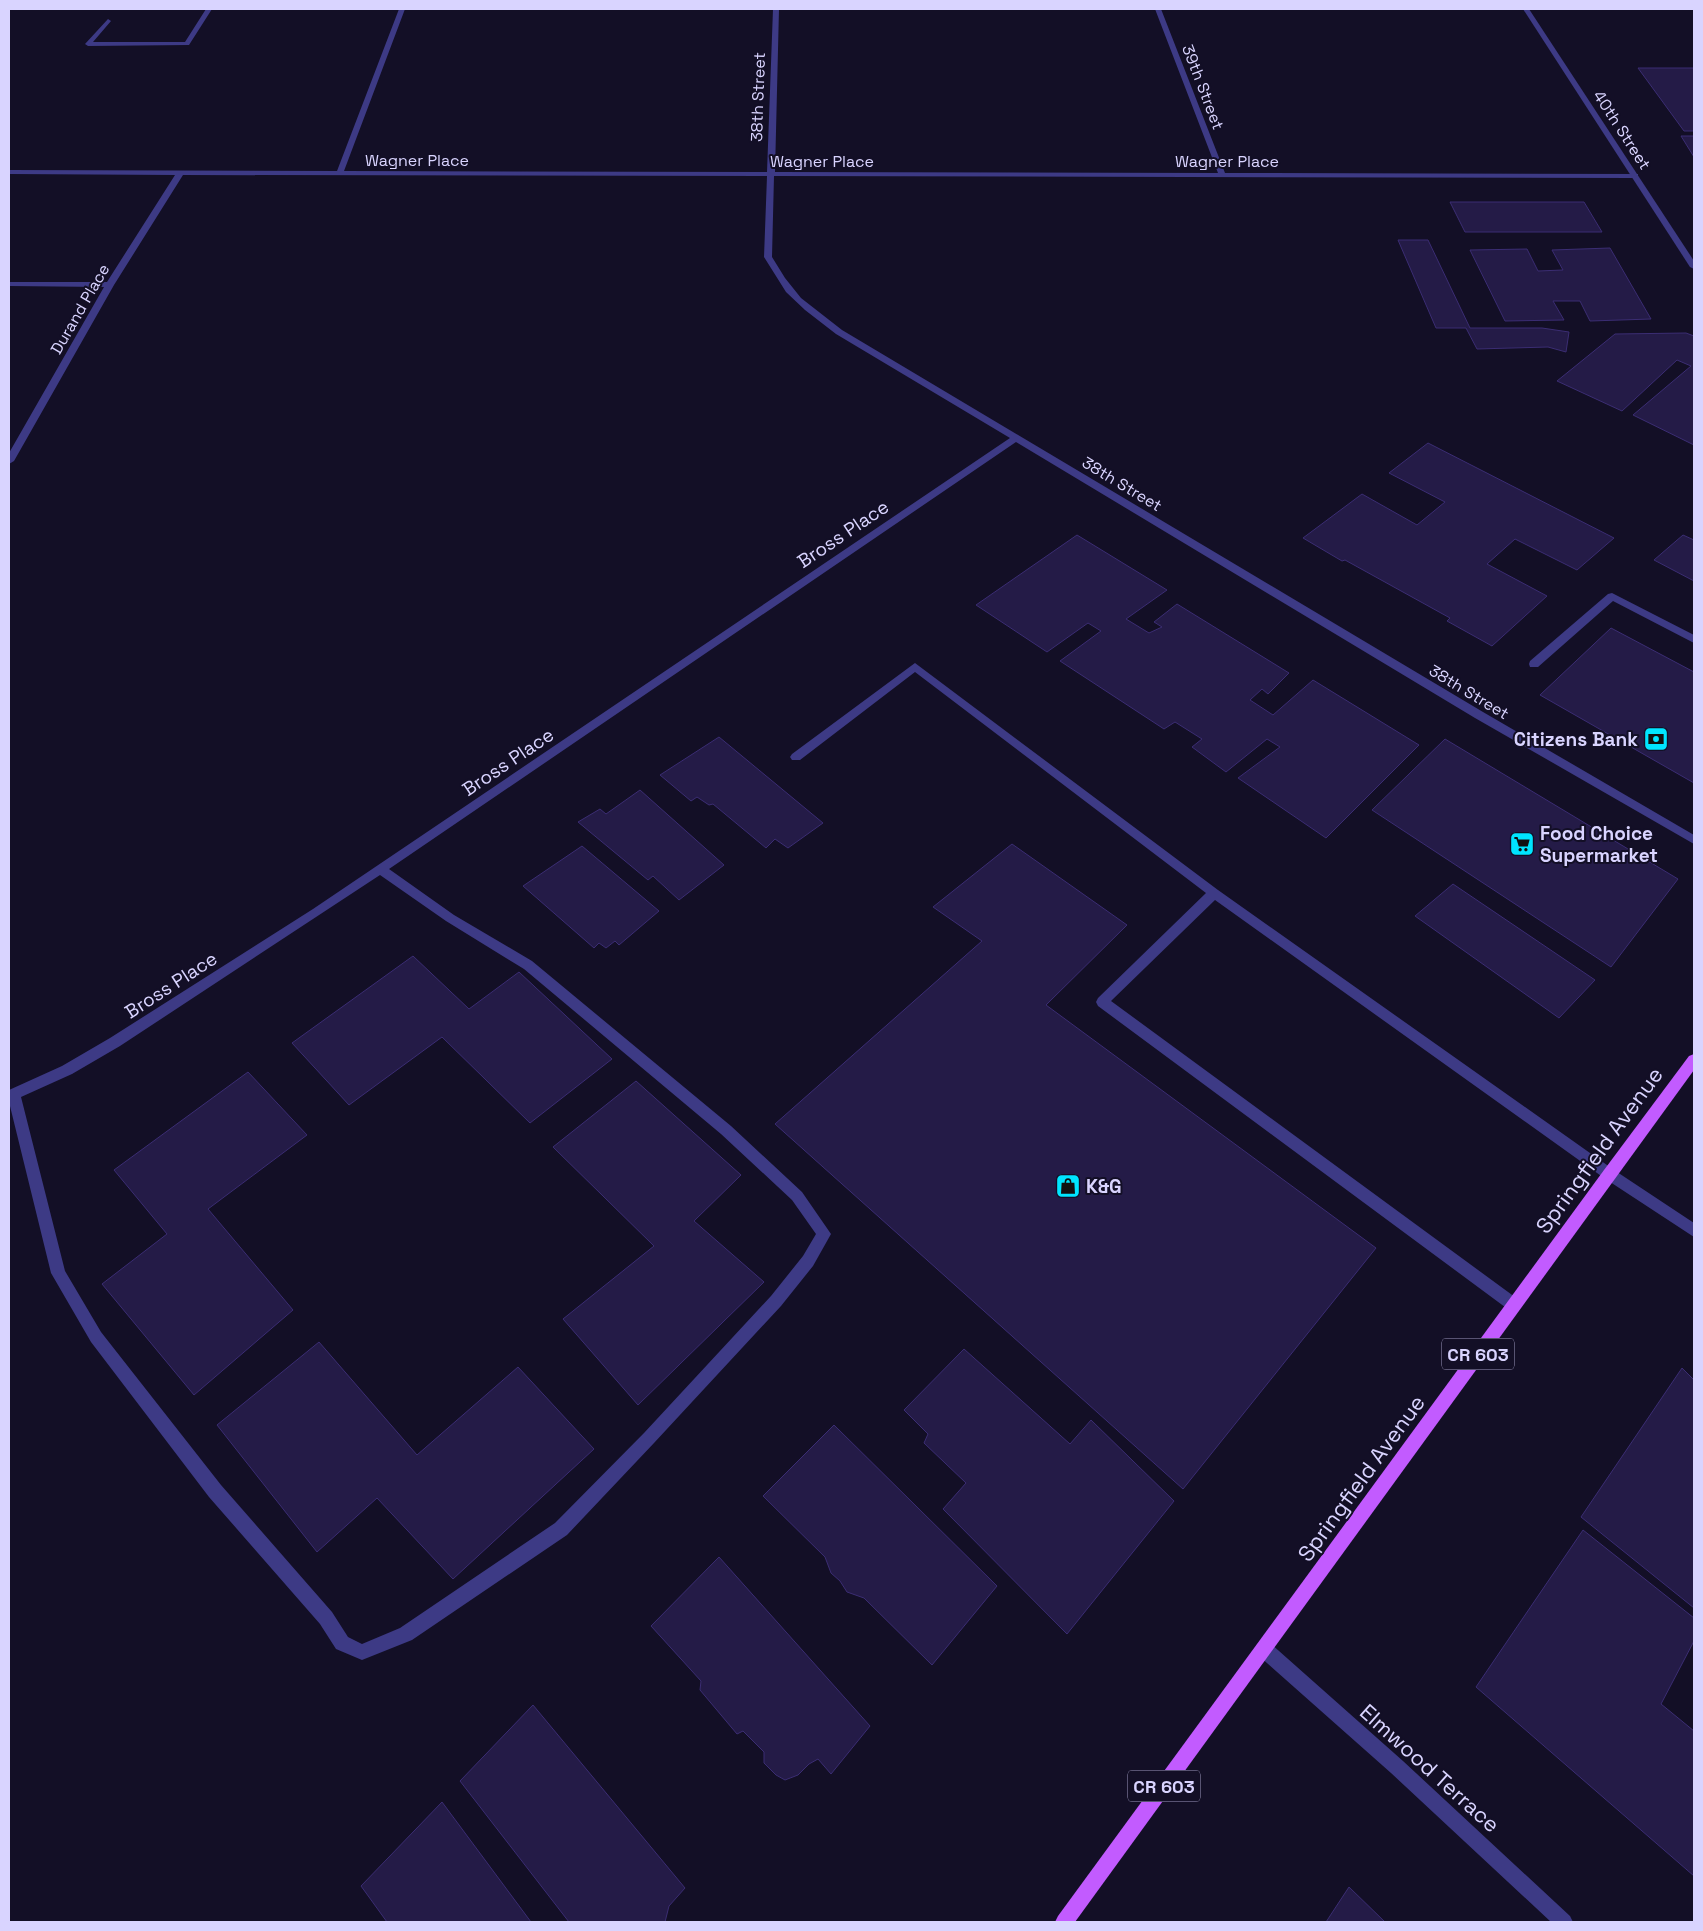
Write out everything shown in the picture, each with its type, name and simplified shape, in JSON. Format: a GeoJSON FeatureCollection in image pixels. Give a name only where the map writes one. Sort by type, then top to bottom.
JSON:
{"type":"FeatureCollection","features":[{"type":"Feature","properties":{"kind":"main road","name":"Springfield Avenue"},"geometry":{"type":"LineString","coordinates":[[1064,1922],[1694,1060]]}},
{"type":"Feature","properties":{"kind":"street"},"geometry":{"type":"LineString","coordinates":[[108,21],[88,44],[187,44],[209,9]]}},
{"type":"Feature","properties":{"kind":"street"},"geometry":{"type":"LineString","coordinates":[[339,174],[402,9]]}},
{"type":"Feature","properties":{"kind":"street","name":"38th Street"},"geometry":{"type":"LineString","coordinates":[[776,9],[768,257],[775,273],[796,298],[818,318],[1479,715],[1694,840]]}},
{"type":"Feature","properties":{"kind":"street","name":"39th Street"},"geometry":{"type":"LineString","coordinates":[[1158,9],[1222,174]]}},
{"type":"Feature","properties":{"kind":"street","name":"40th Street"},"geometry":{"type":"LineString","coordinates":[[1526,9],[1694,267]]}},
{"type":"Feature","properties":{"kind":"street","name":"Wagner Place"},"geometry":{"type":"LineString","coordinates":[[9,172],[1635,176]]}},
{"type":"Feature","properties":{"kind":"street","name":"Durand Place"},"geometry":{"type":"LineString","coordinates":[[9,461],[110,285],[180,173]]}},
{"type":"Feature","properties":{"kind":"street"},"geometry":{"type":"LineString","coordinates":[[9,284],[110,285]]}},
{"type":"Feature","properties":{"kind":"street","name":"Bross Place"},"geometry":{"type":"LineString","coordinates":[[11,1095],[67,1070],[116,1042],[381,870],[1016,438]]}},
{"type":"Feature","properties":{"kind":"street"},"geometry":{"type":"LineString","coordinates":[[1534,664],[1612,596],[1694,640]]}},
{"type":"Feature","properties":{"kind":"street"},"geometry":{"type":"LineString","coordinates":[[796,757],[914,667],[1214,893],[1609,1174],[1694,1231]]}},
{"type":"Feature","properties":{"kind":"street"},"geometry":{"type":"LineString","coordinates":[[11,1095],[58,1273],[96,1337],[215,1491],[326,1618],[342,1643],[362,1652],[406,1634],[495,1572],[562,1529],[656,1432],[776,1301],[808,1261],[824,1234],[797,1196],[726,1130],[528,965],[450,918],[381,870]]}},
{"type":"Feature","properties":{"kind":"street"},"geometry":{"type":"LineString","coordinates":[[1214,893],[1102,1002],[1514,1305]]}},
{"type":"Feature","properties":{"kind":"street","name":"Elmwood Terrace"},"geometry":{"type":"LineString","coordinates":[[1264,1649],[1397,1767],[1564,1922]]}},
{"type":"Feature","properties":{"kind":"building"},"geometry":{"type":"Polygon","coordinates":[[[1638,68],[1694,68],[1694,131],[1684,131],[1638,68]]]}},
{"type":"Feature","properties":{"kind":"building"},"geometry":{"type":"Polygon","coordinates":[[[1681,136],[1694,136],[1694,157],[1681,136]]]}},
{"type":"Feature","properties":{"kind":"building"},"geometry":{"type":"Polygon","coordinates":[[[1450,202],[1584,202],[1602,232],[1465,232],[1450,202]]]}},
{"type":"Feature","properties":{"kind":"building"},"geometry":{"type":"Polygon","coordinates":[[[1398,240],[1428,240],[1470,328],[1542,328],[1569,332],[1566,352],[1548,347],[1477,349],[1466,328],[1436,328],[1398,240]]]}},
{"type":"Feature","properties":{"kind":"building"},"geometry":{"type":"Polygon","coordinates":[[[1610,248],[1651,319],[1590,321],[1580,301],[1553,301],[1564,320],[1505,321],[1470,250],[1527,249],[1538,271],[1563,270],[1552,250],[1610,248]]]}},
{"type":"Feature","properties":{"kind":"building"},"geometry":{"type":"Polygon","coordinates":[[[1686,333],[1694,336],[1694,445],[1633,415],[1691,366],[1677,360],[1622,411],[1557,381],[1615,334],[1686,333]]]}},
{"type":"Feature","properties":{"kind":"building"},"geometry":{"type":"Polygon","coordinates":[[[1428,443],[1614,538],[1577,570],[1515,539],[1487,564],[1547,596],[1492,646],[1447,621],[1450,618],[1345,560],[1342,561],[1303,538],[1362,494],[1417,525],[1445,502],[1389,473],[1428,443]]]}},
{"type":"Feature","properties":{"kind":"building"},"geometry":{"type":"Polygon","coordinates":[[[1077,535],[1167,590],[1126,619],[1149,633],[1162,627],[1154,622],[1177,604],[1289,673],[1268,694],[1262,689],[1250,700],[1273,715],[1313,680],[1419,745],[1326,838],[1238,778],[1280,747],[1267,739],[1226,772],[1192,747],[1202,739],[1175,722],[1164,729],[1060,661],[1101,631],[1088,623],[1047,652],[976,605],[1077,535]]]}},
{"type":"Feature","properties":{"kind":"building"},"geometry":{"type":"Polygon","coordinates":[[[1683,535],[1694,540],[1694,581],[1654,560],[1683,535]]]}},
{"type":"Feature","properties":{"kind":"building","name":"Citizens Bank"},"geometry":{"type":"Polygon","coordinates":[[[1611,628],[1694,672],[1694,783],[1540,695],[1611,628]]]}},
{"type":"Feature","properties":{"kind":"building"},"geometry":{"type":"Polygon","coordinates":[[[719,737],[823,823],[788,848],[775,839],[766,848],[713,804],[709,805],[697,797],[691,801],[660,775],[719,737]]]}},
{"type":"Feature","properties":{"kind":"building","name":"Food Choice Supermarket"},"geometry":{"type":"Polygon","coordinates":[[[1445,739],[1678,879],[1611,967],[1372,810],[1445,739]]]}},
{"type":"Feature","properties":{"kind":"building"},"geometry":{"type":"Polygon","coordinates":[[[640,790],[724,865],[679,900],[653,876],[648,880],[578,822],[600,809],[606,814],[640,790]]]}},
{"type":"Feature","properties":{"kind":"building","name":"K&G"},"geometry":{"type":"Polygon","coordinates":[[[1012,844],[1127,925],[1046,1005],[1376,1248],[1183,1489],[775,1124],[982,941],[933,907],[1012,844]]]}},
{"type":"Feature","properties":{"kind":"building"},"geometry":{"type":"Polygon","coordinates":[[[582,846],[659,911],[619,945],[615,941],[606,948],[599,943],[594,948],[523,886],[582,846]]]}},
{"type":"Feature","properties":{"kind":"building"},"geometry":{"type":"Polygon","coordinates":[[[1453,884],[1595,980],[1559,1018],[1415,916],[1453,884]]]}},
{"type":"Feature","properties":{"kind":"building"},"geometry":{"type":"Polygon","coordinates":[[[413,956],[469,1009],[519,972],[612,1059],[530,1123],[442,1037],[349,1105],[292,1043],[413,956]]]}},
{"type":"Feature","properties":{"kind":"building"},"geometry":{"type":"Polygon","coordinates":[[[248,1072],[307,1135],[208,1209],[293,1310],[194,1395],[102,1284],[167,1234],[114,1170],[248,1072]]]}},
{"type":"Feature","properties":{"kind":"building"},"geometry":{"type":"Polygon","coordinates":[[[636,1081],[741,1175],[694,1221],[764,1282],[638,1405],[563,1319],[654,1246],[553,1147],[636,1081]]]}},
{"type":"Feature","properties":{"kind":"building"},"geometry":{"type":"Polygon","coordinates":[[[319,1342],[417,1455],[518,1367],[594,1449],[453,1579],[377,1498],[317,1552],[217,1425],[319,1342]]]}},
{"type":"Feature","properties":{"kind":"building"},"geometry":{"type":"Polygon","coordinates":[[[964,1349],[1070,1444],[1091,1420],[1174,1501],[1067,1634],[943,1509],[966,1483],[924,1443],[928,1434],[904,1410],[964,1349]]]}},
{"type":"Feature","properties":{"kind":"building"},"geometry":{"type":"Polygon","coordinates":[[[1682,1368],[1694,1380],[1694,1608],[1581,1517],[1682,1368]]]}},
{"type":"Feature","properties":{"kind":"building"},"geometry":{"type":"Polygon","coordinates":[[[834,1425],[997,1586],[932,1665],[864,1598],[847,1592],[840,1581],[831,1573],[825,1557],[763,1496],[834,1425]]]}},
{"type":"Feature","properties":{"kind":"building"},"geometry":{"type":"Polygon","coordinates":[[[1583,1530],[1694,1618],[1694,1641],[1661,1704],[1694,1731],[1694,1876],[1476,1687],[1583,1530]]]}},
{"type":"Feature","properties":{"kind":"building"},"geometry":{"type":"Polygon","coordinates":[[[719,1557],[870,1726],[831,1774],[818,1759],[809,1764],[798,1775],[785,1780],[776,1775],[764,1763],[764,1752],[743,1731],[737,1734],[700,1690],[701,1681],[651,1626],[719,1557]]]}},
{"type":"Feature","properties":{"kind":"building"},"geometry":{"type":"Polygon","coordinates":[[[533,1705],[685,1888],[669,1906],[665,1922],[569,1922],[460,1781],[533,1705]]]}},
{"type":"Feature","properties":{"kind":"building"},"geometry":{"type":"Polygon","coordinates":[[[442,1802],[531,1922],[387,1922],[361,1886],[442,1802]]]}},
{"type":"Feature","properties":{"kind":"building"},"geometry":{"type":"Polygon","coordinates":[[[1349,1887],[1385,1922],[1326,1922],[1349,1887]]]}},
{"type":"Feature","properties":{"kind":"place","name":"Citizens Bank"},"geometry":{"type":"Point","coordinates":[1656,739]}},
{"type":"Feature","properties":{"kind":"place","name":"Food Choice Supermarket"},"geometry":{"type":"Point","coordinates":[1522,844]}},
{"type":"Feature","properties":{"kind":"place","name":"K&G"},"geometry":{"type":"Point","coordinates":[1068,1186]}}]}
